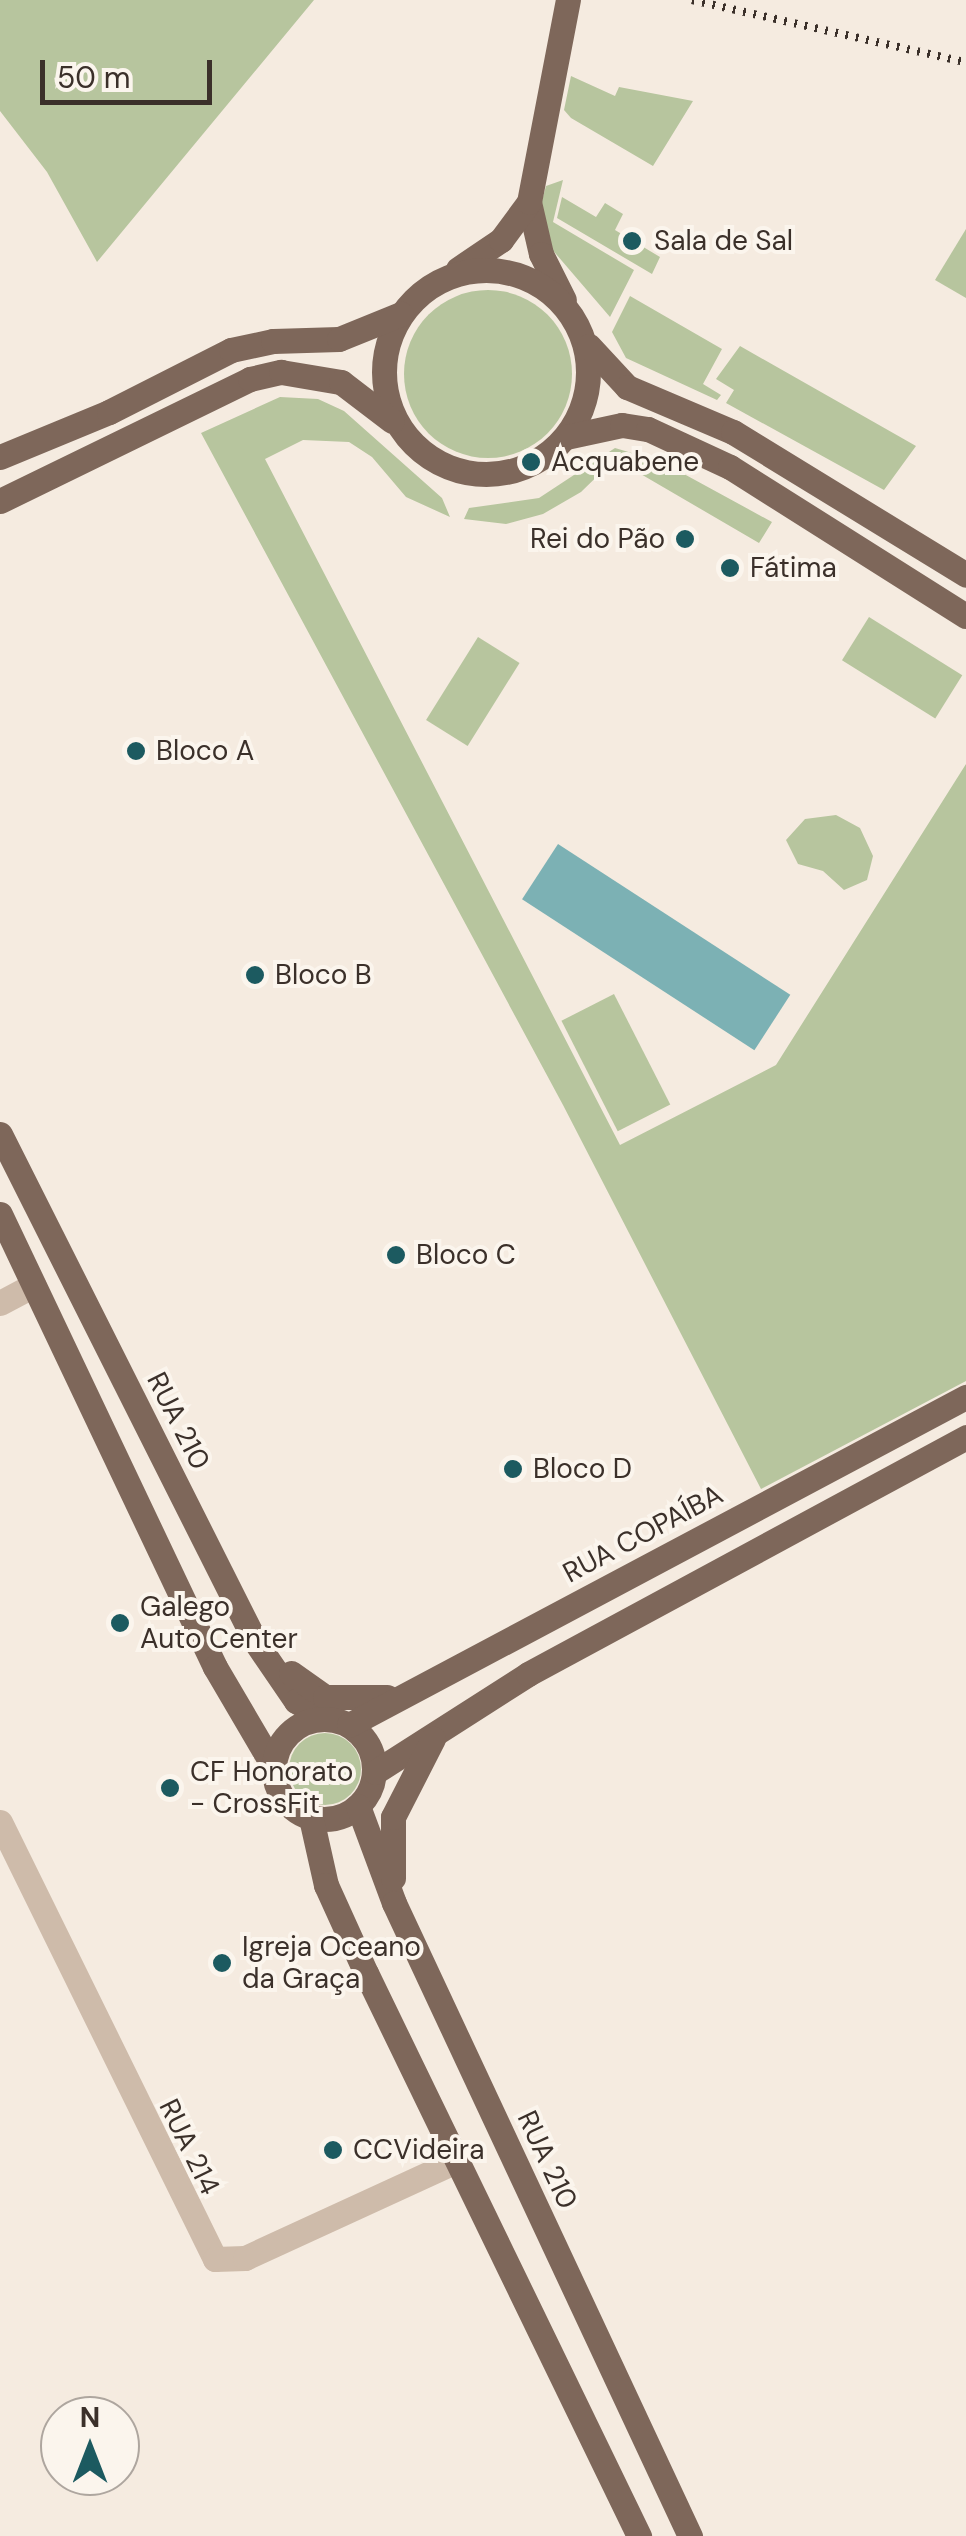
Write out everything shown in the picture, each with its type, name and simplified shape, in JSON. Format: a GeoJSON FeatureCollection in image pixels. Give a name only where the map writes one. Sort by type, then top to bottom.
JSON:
{"type":"FeatureCollection","features":[{"type":"Feature","properties":{"kind":"main road"},"geometry":{"type":"LineString","coordinates":[[568,0],[528,202],[541,254],[584,338],[627,387],[733,432],[966,575]]}},
{"type":"Feature","properties":{"kind":"main road"},"geometry":{"type":"LineString","coordinates":[[0,456],[111,411],[231,350],[273,340],[339,339],[401,314],[501,240],[528,202]]}},
{"type":"Feature","properties":{"kind":"main road"},"geometry":{"type":"LineString","coordinates":[[446,278],[480,270],[515,274],[546,289],[571,314]]}},
{"type":"Feature","properties":{"kind":"main road"},"geometry":{"type":"LineString","coordinates":[[399,428],[382,371],[401,314]]}},
{"type":"Feature","properties":{"kind":"main road"},"geometry":{"type":"LineString","coordinates":[[566,437],[583,406],[589,372],[584,338]]}},
{"type":"Feature","properties":{"kind":"main road"},"geometry":{"type":"LineString","coordinates":[[188,372],[187,390],[201,402]]}},
{"type":"Feature","properties":{"kind":"main road"},"geometry":{"type":"LineString","coordinates":[[0,501],[250,379],[312,372],[369,398],[446,467],[476,474],[526,467],[566,437],[606,427],[648,429],[730,467],[966,616]]}},
{"type":"Feature","properties":{"kind":"main road"},"geometry":{"type":"LineString","coordinates":[[111,411],[125,423],[124,442]]}},
{"type":"Feature","properties":{"kind":"main road","name":"RUA 210"},"geometry":{"type":"LineString","coordinates":[[0,1134],[255,1641],[296,1701],[323,1718]]}},
{"type":"Feature","properties":{"kind":"main road"},"geometry":{"type":"LineString","coordinates":[[0,1214],[241,1718],[273,1766],[282,1799],[312,1818],[344,1815],[358,1806],[375,1772],[438,1732],[810,1516],[966,1437]]}},
{"type":"Feature","properties":{"kind":"main road","name":"RUA COPAÍBA"},"geometry":{"type":"LineString","coordinates":[[349,1725],[966,1396]]}},
{"type":"Feature","properties":{"kind":"main road"},"geometry":{"type":"LineString","coordinates":[[255,1641],[325,1697],[402,1694]]}},
{"type":"Feature","properties":{"kind":"main road"},"geometry":{"type":"LineString","coordinates":[[273,1766],[289,1732],[323,1718],[349,1725],[368,1745],[375,1772]]}},
{"type":"Feature","properties":{"kind":"main road"},"geometry":{"type":"LineString","coordinates":[[394,1903],[393,1818],[401,1792],[438,1732]]}},
{"type":"Feature","properties":{"kind":"main road","name":"RUA 210"},"geometry":{"type":"LineString","coordinates":[[358,1806],[394,1903],[690,2536]]}},
{"type":"Feature","properties":{"kind":"main road"},"geometry":{"type":"LineString","coordinates":[[312,1818],[326,1885],[639,2536]]}},
{"type":"Feature","properties":{"kind":"street"},"geometry":{"type":"LineString","coordinates":[[0,1303],[34,1285]]}},
{"type":"Feature","properties":{"kind":"street","name":"RUA 214"},"geometry":{"type":"LineString","coordinates":[[0,1822],[215,2259],[245,2258],[456,2161]]}},
{"type":"Feature","properties":{"kind":"green space"},"geometry":{"type":"Polygon","coordinates":[[[0,0],[314,0],[97,262],[47,172],[0,111],[0,0]]]}},
{"type":"Feature","properties":{"kind":"green space"},"geometry":{"type":"Polygon","coordinates":[[[571,76],[615,96],[619,87],[693,101],[653,166],[571,118],[564,110],[571,76]]]}},
{"type":"Feature","properties":{"kind":"green space"},"geometry":{"type":"Polygon","coordinates":[[[563,180],[553,222],[634,270],[610,317],[544,240],[538,215],[546,186],[563,180]]]}},
{"type":"Feature","properties":{"kind":"green space"},"geometry":{"type":"Polygon","coordinates":[[[562,197],[596,217],[605,203],[623,214],[615,230],[660,257],[652,274],[557,218],[562,197]]]}},
{"type":"Feature","properties":{"kind":"green space"},"geometry":{"type":"Polygon","coordinates":[[[966,229],[966,298],[935,280],[966,229]]]}},
{"type":"Feature","properties":{"kind":"green space"},"geometry":{"type":"Polygon","coordinates":[[[488,290],[520,296],[548,314],[566,342],[572,374],[566,406],[548,434],[520,452],[488,458],[456,452],[428,434],[410,406],[404,374],[410,342],[428,314],[456,296],[488,290]]]}},
{"type":"Feature","properties":{"kind":"green space"},"geometry":{"type":"Polygon","coordinates":[[[630,296],[722,349],[703,384],[721,395],[717,400],[626,358],[612,332],[630,296]]]}},
{"type":"Feature","properties":{"kind":"green space"},"geometry":{"type":"Polygon","coordinates":[[[740,346],[916,446],[884,490],[726,403],[734,390],[716,379],[740,346]]]}},
{"type":"Feature","properties":{"kind":"green space"},"geometry":{"type":"Polygon","coordinates":[[[280,397],[318,399],[344,411],[442,498],[450,517],[406,497],[372,457],[349,442],[303,440],[265,459],[620,1145],[776,1065],[966,764],[966,1381],[761,1489],[563,1105],[201,433],[280,397]]]}},
{"type":"Feature","properties":{"kind":"green space"},"geometry":{"type":"Polygon","coordinates":[[[615,448],[662,462],[772,522],[759,543],[615,459],[581,492],[543,514],[506,524],[464,519],[469,508],[539,498],[615,448]]]}},
{"type":"Feature","properties":{"kind":"green space"},"geometry":{"type":"Polygon","coordinates":[[[869,617],[962,675],[935,719],[842,660],[869,617]]]}},
{"type":"Feature","properties":{"kind":"green space"},"geometry":{"type":"Polygon","coordinates":[[[478,637],[520,663],[468,746],[426,720],[478,637]]]}},
{"type":"Feature","properties":{"kind":"green space"},"geometry":{"type":"Polygon","coordinates":[[[836,815],[860,828],[873,856],[867,880],[844,890],[823,871],[798,864],[786,840],[805,819],[836,815]]]}},
{"type":"Feature","properties":{"kind":"green space"},"geometry":{"type":"Polygon","coordinates":[[[614,994],[670,1104],[618,1131],[561,1021],[614,994]]]}},
{"type":"Feature","properties":{"kind":"green space"},"geometry":{"type":"Polygon","coordinates":[[[325,1733],[350,1744],[361,1769],[350,1794],[325,1805],[300,1794],[289,1769],[300,1744],[325,1733]]]}},
{"type":"Feature","properties":{"kind":"water"},"geometry":{"type":"Polygon","coordinates":[[[558,844],[790,995],[754,1050],[522,899],[558,844]]]}},
{"type":"Feature","properties":{"kind":"railway"},"geometry":{"type":"LineString","coordinates":[[692,0],[966,62]]}},
{"type":"Feature","properties":{"kind":"place","name":"Sala de Sal"},"geometry":{"type":"Point","coordinates":[632,241]}},
{"type":"Feature","properties":{"kind":"place","name":"Acquabene"},"geometry":{"type":"Point","coordinates":[531,462]}},
{"type":"Feature","properties":{"kind":"place","name":"Rei do Pão"},"geometry":{"type":"Point","coordinates":[685,539]}},
{"type":"Feature","properties":{"kind":"place","name":"Fátima"},"geometry":{"type":"Point","coordinates":[730,568]}},
{"type":"Feature","properties":{"kind":"place","name":"Bloco A"},"geometry":{"type":"Point","coordinates":[136,751]}},
{"type":"Feature","properties":{"kind":"place","name":"Bloco B"},"geometry":{"type":"Point","coordinates":[255,975]}},
{"type":"Feature","properties":{"kind":"place","name":"Bloco C"},"geometry":{"type":"Point","coordinates":[396,1255]}},
{"type":"Feature","properties":{"kind":"place","name":"Bloco D"},"geometry":{"type":"Point","coordinates":[513,1469]}},
{"type":"Feature","properties":{"kind":"place","name":"Galego Auto Center"},"geometry":{"type":"Point","coordinates":[120,1623]}},
{"type":"Feature","properties":{"kind":"place","name":"CF Honorato - CrossFit"},"geometry":{"type":"Point","coordinates":[170,1788]}},
{"type":"Feature","properties":{"kind":"place","name":"Igreja Oceano da Graça"},"geometry":{"type":"Point","coordinates":[222,1963]}},
{"type":"Feature","properties":{"kind":"place","name":"CCVideira"},"geometry":{"type":"Point","coordinates":[333,2150]}}]}
